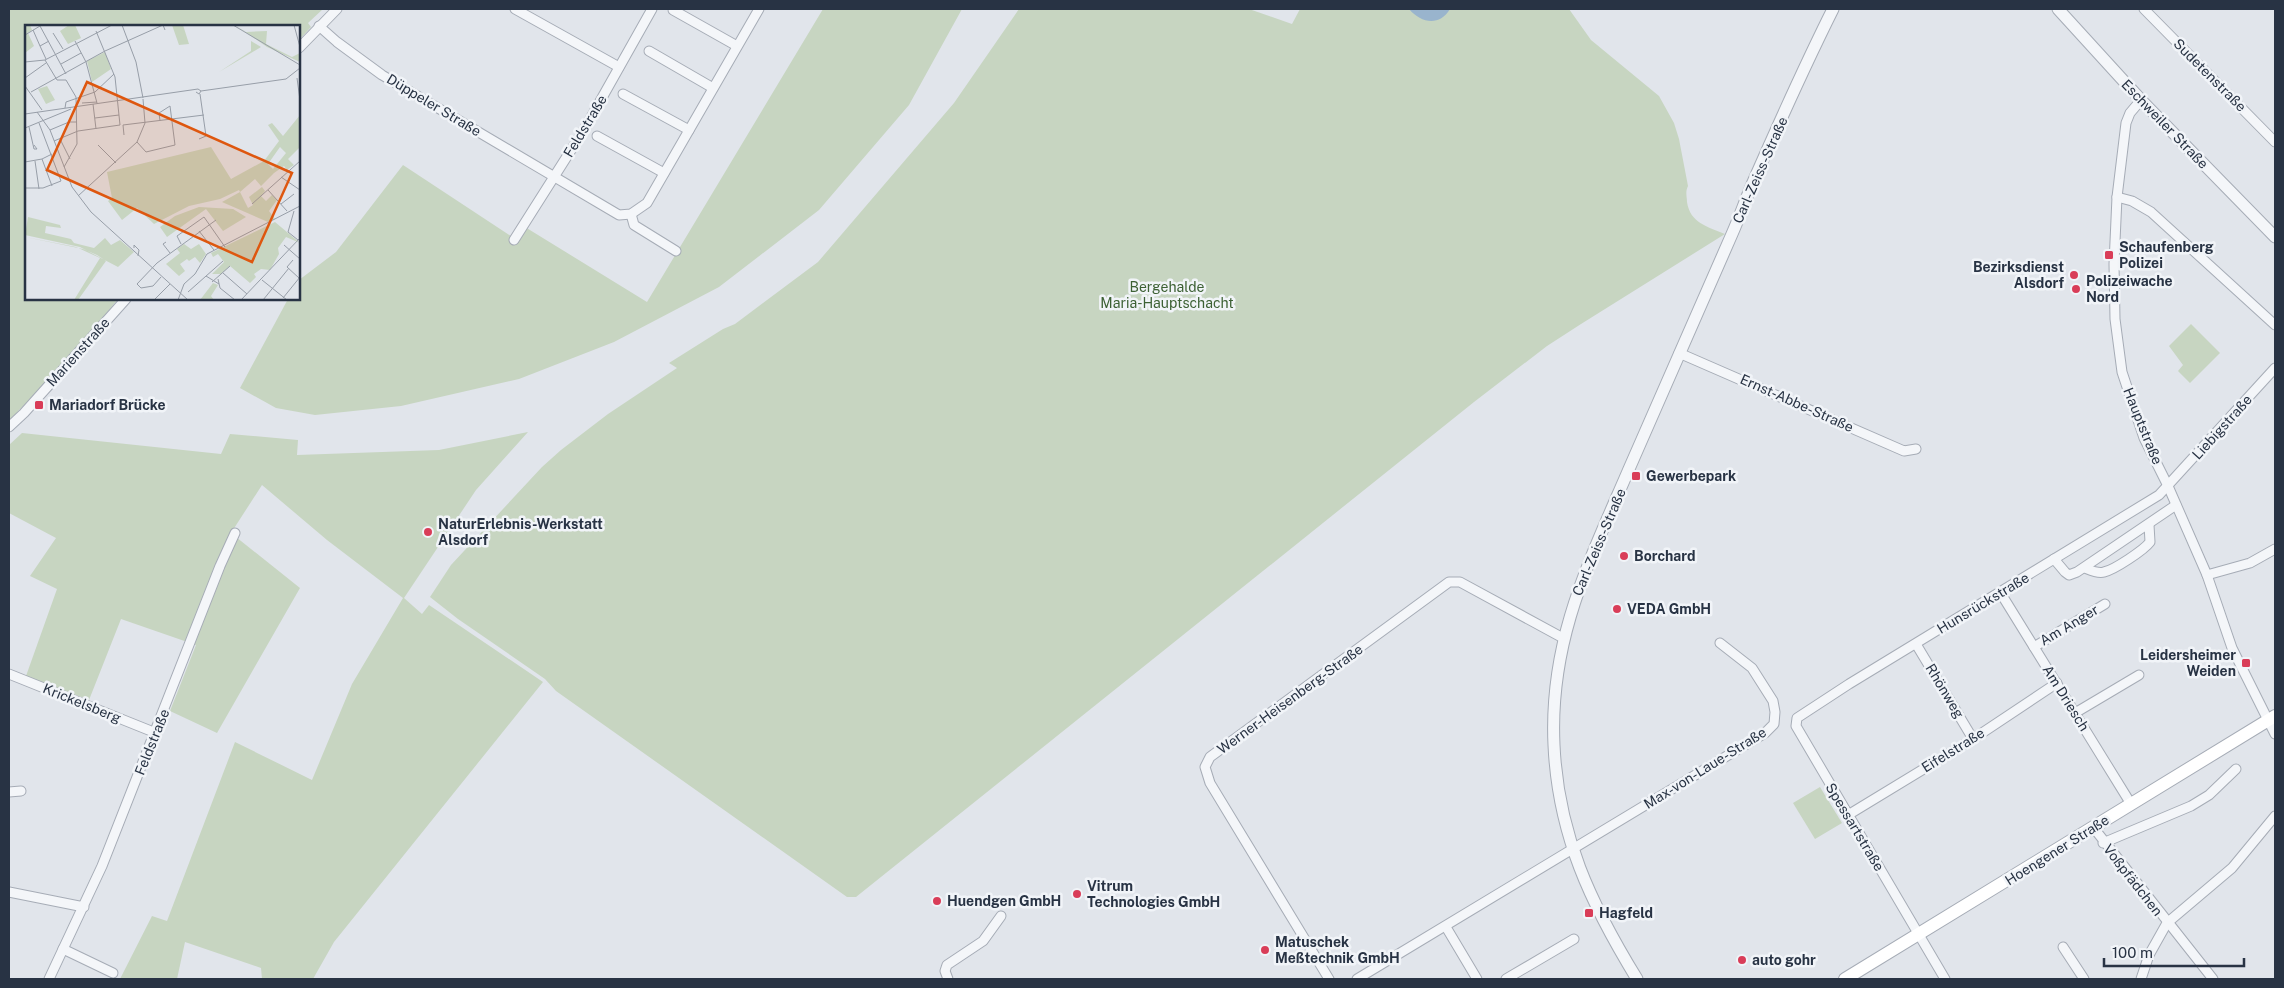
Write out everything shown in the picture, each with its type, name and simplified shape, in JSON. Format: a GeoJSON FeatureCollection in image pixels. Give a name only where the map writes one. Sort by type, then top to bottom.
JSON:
{"type":"FeatureCollection","features":[{"type":"Feature","properties":{"kind":"main road","name":"Hoengener Straße"},"geometry":{"type":"LineString","coordinates":[[1845,979],[2272,718]]}},
{"type":"Feature","properties":{"kind":"street"},"geometry":{"type":"LineString","coordinates":[[300,47],[337,9]]}},
{"type":"Feature","properties":{"kind":"street"},"geometry":{"type":"LineString","coordinates":[[515,9],[619,67]]}},
{"type":"Feature","properties":{"kind":"street","name":"Feldstraße"},"geometry":{"type":"LineString","coordinates":[[514,240],[554,177],[652,9]]}},
{"type":"Feature","properties":{"kind":"street"},"geometry":{"type":"LineString","coordinates":[[676,251],[634,225],[630,214],[638,211],[646,203],[759,9]]}},
{"type":"Feature","properties":{"kind":"street","name":"Carl-Zeiss-Straße"},"geometry":{"type":"LineString","coordinates":[[1637,979],[1596,909],[1572,849],[1556,772],[1554,742],[1558,674],[1563,638],[1573,603],[1590,561],[1679,352],[1733,232],[1753,181],[1833,9]]}},
{"type":"Feature","properties":{"kind":"street","name":"Eschweiler Straße"},"geometry":{"type":"LineString","coordinates":[[2058,9],[2141,100],[2275,237]]}},
{"type":"Feature","properties":{"kind":"street","name":"Sudetenstraße"},"geometry":{"type":"LineString","coordinates":[[2144,9],[2275,142]]}},
{"type":"Feature","properties":{"kind":"street"},"geometry":{"type":"LineString","coordinates":[[673,10],[737,46]]}},
{"type":"Feature","properties":{"kind":"street","name":"Düppeler Straße"},"geometry":{"type":"LineString","coordinates":[[320,26],[344,48],[382,75],[619,215],[630,214]]}},
{"type":"Feature","properties":{"kind":"street"},"geometry":{"type":"LineString","coordinates":[[649,51],[713,88]]}},
{"type":"Feature","properties":{"kind":"street"},"geometry":{"type":"LineString","coordinates":[[623,94],[689,130]]}},
{"type":"Feature","properties":{"kind":"street","name":"Hauptstraße"},"geometry":{"type":"LineString","coordinates":[[2141,100],[2130,113],[2126,123],[2117,197],[2114,314],[2122,372],[2144,438],[2168,486],[2207,576],[2232,648],[2272,718],[2275,734]]}},
{"type":"Feature","properties":{"kind":"street"},"geometry":{"type":"LineString","coordinates":[[597,136],[664,174]]}},
{"type":"Feature","properties":{"kind":"street"},"geometry":{"type":"LineString","coordinates":[[2117,197],[2132,201],[2151,212],[2275,325]]}},
{"type":"Feature","properties":{"kind":"street","name":"Marienstraße"},"geometry":{"type":"LineString","coordinates":[[9,427],[24,413],[125,300]]}},
{"type":"Feature","properties":{"kind":"street","name":"Ernst-Abbe-Straße"},"geometry":{"type":"LineString","coordinates":[[1679,352],[1904,451],[1916,449]]}},
{"type":"Feature","properties":{"kind":"street","name":"Liebigstraße"},"geometry":{"type":"LineString","coordinates":[[2168,486],[2275,368]]}},
{"type":"Feature","properties":{"kind":"street","name":"Hunsrückstraße"},"geometry":{"type":"LineString","coordinates":[[1797,718],[2159,495],[2168,486]]}},
{"type":"Feature","properties":{"kind":"street"},"geometry":{"type":"LineString","coordinates":[[2054,559],[2070,575],[2085,568],[2176,504]]}},
{"type":"Feature","properties":{"kind":"street"},"geometry":{"type":"LineString","coordinates":[[2085,568],[2093,572],[2104,572],[2144,550],[2150,542],[2149,524]]}},
{"type":"Feature","properties":{"kind":"street","name":"Feldstraße"},"geometry":{"type":"LineString","coordinates":[[49,979],[84,907],[156,733],[220,566],[235,533]]}},
{"type":"Feature","properties":{"kind":"street"},"geometry":{"type":"LineString","coordinates":[[2207,576],[2250,563],[2275,549]]}},
{"type":"Feature","properties":{"kind":"street","name":"Werner-Heisenberg-Straße"},"geometry":{"type":"LineString","coordinates":[[1329,979],[1210,784],[1205,767],[1210,758],[1449,582],[1460,582],[1563,638]]}},
{"type":"Feature","properties":{"kind":"street","name":"Am Driesch"},"geometry":{"type":"LineString","coordinates":[[2000,592],[2131,804]]}},
{"type":"Feature","properties":{"kind":"street","name":"Am Anger"},"geometry":{"type":"LineString","coordinates":[[2034,647],[2105,604]]}},
{"type":"Feature","properties":{"kind":"street","name":"Max-von-Laue-Straße"},"geometry":{"type":"LineString","coordinates":[[1572,849],[1752,742],[1774,724],[1775,712],[1773,701],[1752,668],[1720,643]]}},
{"type":"Feature","properties":{"kind":"street","name":"Rhönweg"},"geometry":{"type":"LineString","coordinates":[[1916,644],[1973,739]]}},
{"type":"Feature","properties":{"kind":"street","name":"Krickelsberg"},"geometry":{"type":"LineString","coordinates":[[9,674],[156,733]]}},
{"type":"Feature","properties":{"kind":"street"},"geometry":{"type":"LineString","coordinates":[[2075,713],[2139,675]]}},
{"type":"Feature","properties":{"kind":"street","name":"Eifelstraße"},"geometry":{"type":"LineString","coordinates":[[1848,815],[1973,739],[2057,683]]}},
{"type":"Feature","properties":{"kind":"street","name":"Spessartstraße"},"geometry":{"type":"LineString","coordinates":[[1797,718],[1796,726],[1945,979]]}},
{"type":"Feature","properties":{"kind":"street","name":"Hoengener Straße"},"geometry":{"type":"LineString","coordinates":[[2103,843],[2191,806],[2209,795],[2236,769]]}},
{"type":"Feature","properties":{"kind":"street"},"geometry":{"type":"LineString","coordinates":[[9,792],[21,791]]}},
{"type":"Feature","properties":{"kind":"street"},"geometry":{"type":"LineString","coordinates":[[2141,979],[2149,955],[2167,923],[2232,868],[2275,816]]}},
{"type":"Feature","properties":{"kind":"street","name":"Voßpfädchen"},"geometry":{"type":"LineString","coordinates":[[2093,827],[2103,843],[2212,979]]}},
{"type":"Feature","properties":{"kind":"street"},"geometry":{"type":"LineString","coordinates":[[1357,979],[1446,927],[1572,849]]}},
{"type":"Feature","properties":{"kind":"street"},"geometry":{"type":"LineString","coordinates":[[9,892],[84,907]]}},
{"type":"Feature","properties":{"kind":"street"},"geometry":{"type":"LineString","coordinates":[[948,979],[945,971],[947,965],[984,941],[1001,916]]}},
{"type":"Feature","properties":{"kind":"street"},"geometry":{"type":"LineString","coordinates":[[1446,927],[1476,979]]}},
{"type":"Feature","properties":{"kind":"street"},"geometry":{"type":"LineString","coordinates":[[1506,979],[1574,939]]}},
{"type":"Feature","properties":{"kind":"street"},"geometry":{"type":"LineString","coordinates":[[2063,947],[2084,979]]}},
{"type":"Feature","properties":{"kind":"street"},"geometry":{"type":"LineString","coordinates":[[63,949],[113,973]]}},
{"type":"Feature","properties":{"kind":"green space"},"geometry":{"type":"Polygon","coordinates":[[[9,9],[323,9],[308,23],[311,27],[300,39],[300,25],[25,25],[25,300],[117,300],[57,374],[18,411],[17,418],[9,424],[9,9]]]}},
{"type":"Feature","properties":{"kind":"green space"},"geometry":{"type":"Polygon","coordinates":[[[823,9],[962,9],[909,105],[819,210],[719,287],[614,342],[519,379],[401,406],[315,415],[276,408],[240,388],[287,300],[300,300],[300,279],[336,252],[403,165],[517,240],[525,227],[647,302],[823,9]]]}},
{"type":"Feature","properties":{"kind":"green space","name":"Bergehalde Maria-Hauptschacht"},"geometry":{"type":"Polygon","coordinates":[[[1019,9],[1249,9],[1292,24],[1300,9],[1569,9],[1591,40],[1659,96],[1674,123],[1679,139],[1688,186],[1686,194],[1689,209],[1696,220],[1725,234],[1547,346],[1474,402],[856,897],[847,897],[556,691],[545,679],[458,619],[430,597],[451,565],[542,467],[561,450],[608,414],[677,368],[669,363],[723,329],[735,324],[818,262],[954,103],[1019,9]]]}},
{"type":"Feature","properties":{"kind":"green space"},"geometry":{"type":"Polygon","coordinates":[[[2191,324],[2220,353],[2190,383],[2178,371],[2183,365],[2169,346],[2191,324]]]}},
{"type":"Feature","properties":{"kind":"green space"},"geometry":{"type":"Polygon","coordinates":[[[528,432],[476,490],[404,598],[422,614],[429,605],[543,682],[334,942],[313,979],[262,979],[261,968],[185,942],[177,979],[120,979],[152,916],[167,921],[235,742],[312,780],[352,684],[403,598],[327,540],[262,485],[231,533],[300,588],[217,733],[170,711],[196,645],[121,619],[89,700],[26,676],[57,589],[30,576],[56,538],[9,513],[9,445],[22,433],[221,454],[230,434],[298,440],[297,455],[439,450],[528,432]]]}},
{"type":"Feature","properties":{"kind":"green space"},"geometry":{"type":"Polygon","coordinates":[[[1820,787],[1842,823],[1815,839],[1793,803],[1820,787]]]}},
{"type":"Feature","properties":{"kind":"water"},"geometry":{"type":"Polygon","coordinates":[[[1409,9],[1450,9],[1441,19],[1430,21],[1424,20],[1409,9]]]}},
{"type":"Feature","properties":{"kind":"place","name":"Schaufenberg Polizei"},"geometry":{"type":"Point","coordinates":[2109,255]}},
{"type":"Feature","properties":{"kind":"place","name":"Bezirksdienst Alsdorf"},"geometry":{"type":"Point","coordinates":[2074,275]}},
{"type":"Feature","properties":{"kind":"place","name":"Polizeiwache Nord"},"geometry":{"type":"Point","coordinates":[2076,289]}},
{"type":"Feature","properties":{"kind":"place","name":"Mariadorf Brücke"},"geometry":{"type":"Point","coordinates":[39,405]}},
{"type":"Feature","properties":{"kind":"place","name":"Gewerbepark"},"geometry":{"type":"Point","coordinates":[1636,476]}},
{"type":"Feature","properties":{"kind":"place","name":"NaturErlebnis-Werkstatt Alsdorf"},"geometry":{"type":"Point","coordinates":[428,532]}},
{"type":"Feature","properties":{"kind":"place","name":"Borchard"},"geometry":{"type":"Point","coordinates":[1624,556]}},
{"type":"Feature","properties":{"kind":"place","name":"VEDA GmbH"},"geometry":{"type":"Point","coordinates":[1617,609]}},
{"type":"Feature","properties":{"kind":"place","name":"Leidersheimer Weiden"},"geometry":{"type":"Point","coordinates":[2246,663]}},
{"type":"Feature","properties":{"kind":"place","name":"Vitrum Technologies GmbH"},"geometry":{"type":"Point","coordinates":[1077,894]}},
{"type":"Feature","properties":{"kind":"place","name":"Huendgen GmbH"},"geometry":{"type":"Point","coordinates":[937,901]}},
{"type":"Feature","properties":{"kind":"place","name":"Hagfeld"},"geometry":{"type":"Point","coordinates":[1589,913]}},
{"type":"Feature","properties":{"kind":"place","name":"Matuschek Meßtechnik GmbH"},"geometry":{"type":"Point","coordinates":[1265,950]}},
{"type":"Feature","properties":{"kind":"place","name":"auto gohr"},"geometry":{"type":"Point","coordinates":[1742,960]}}]}
